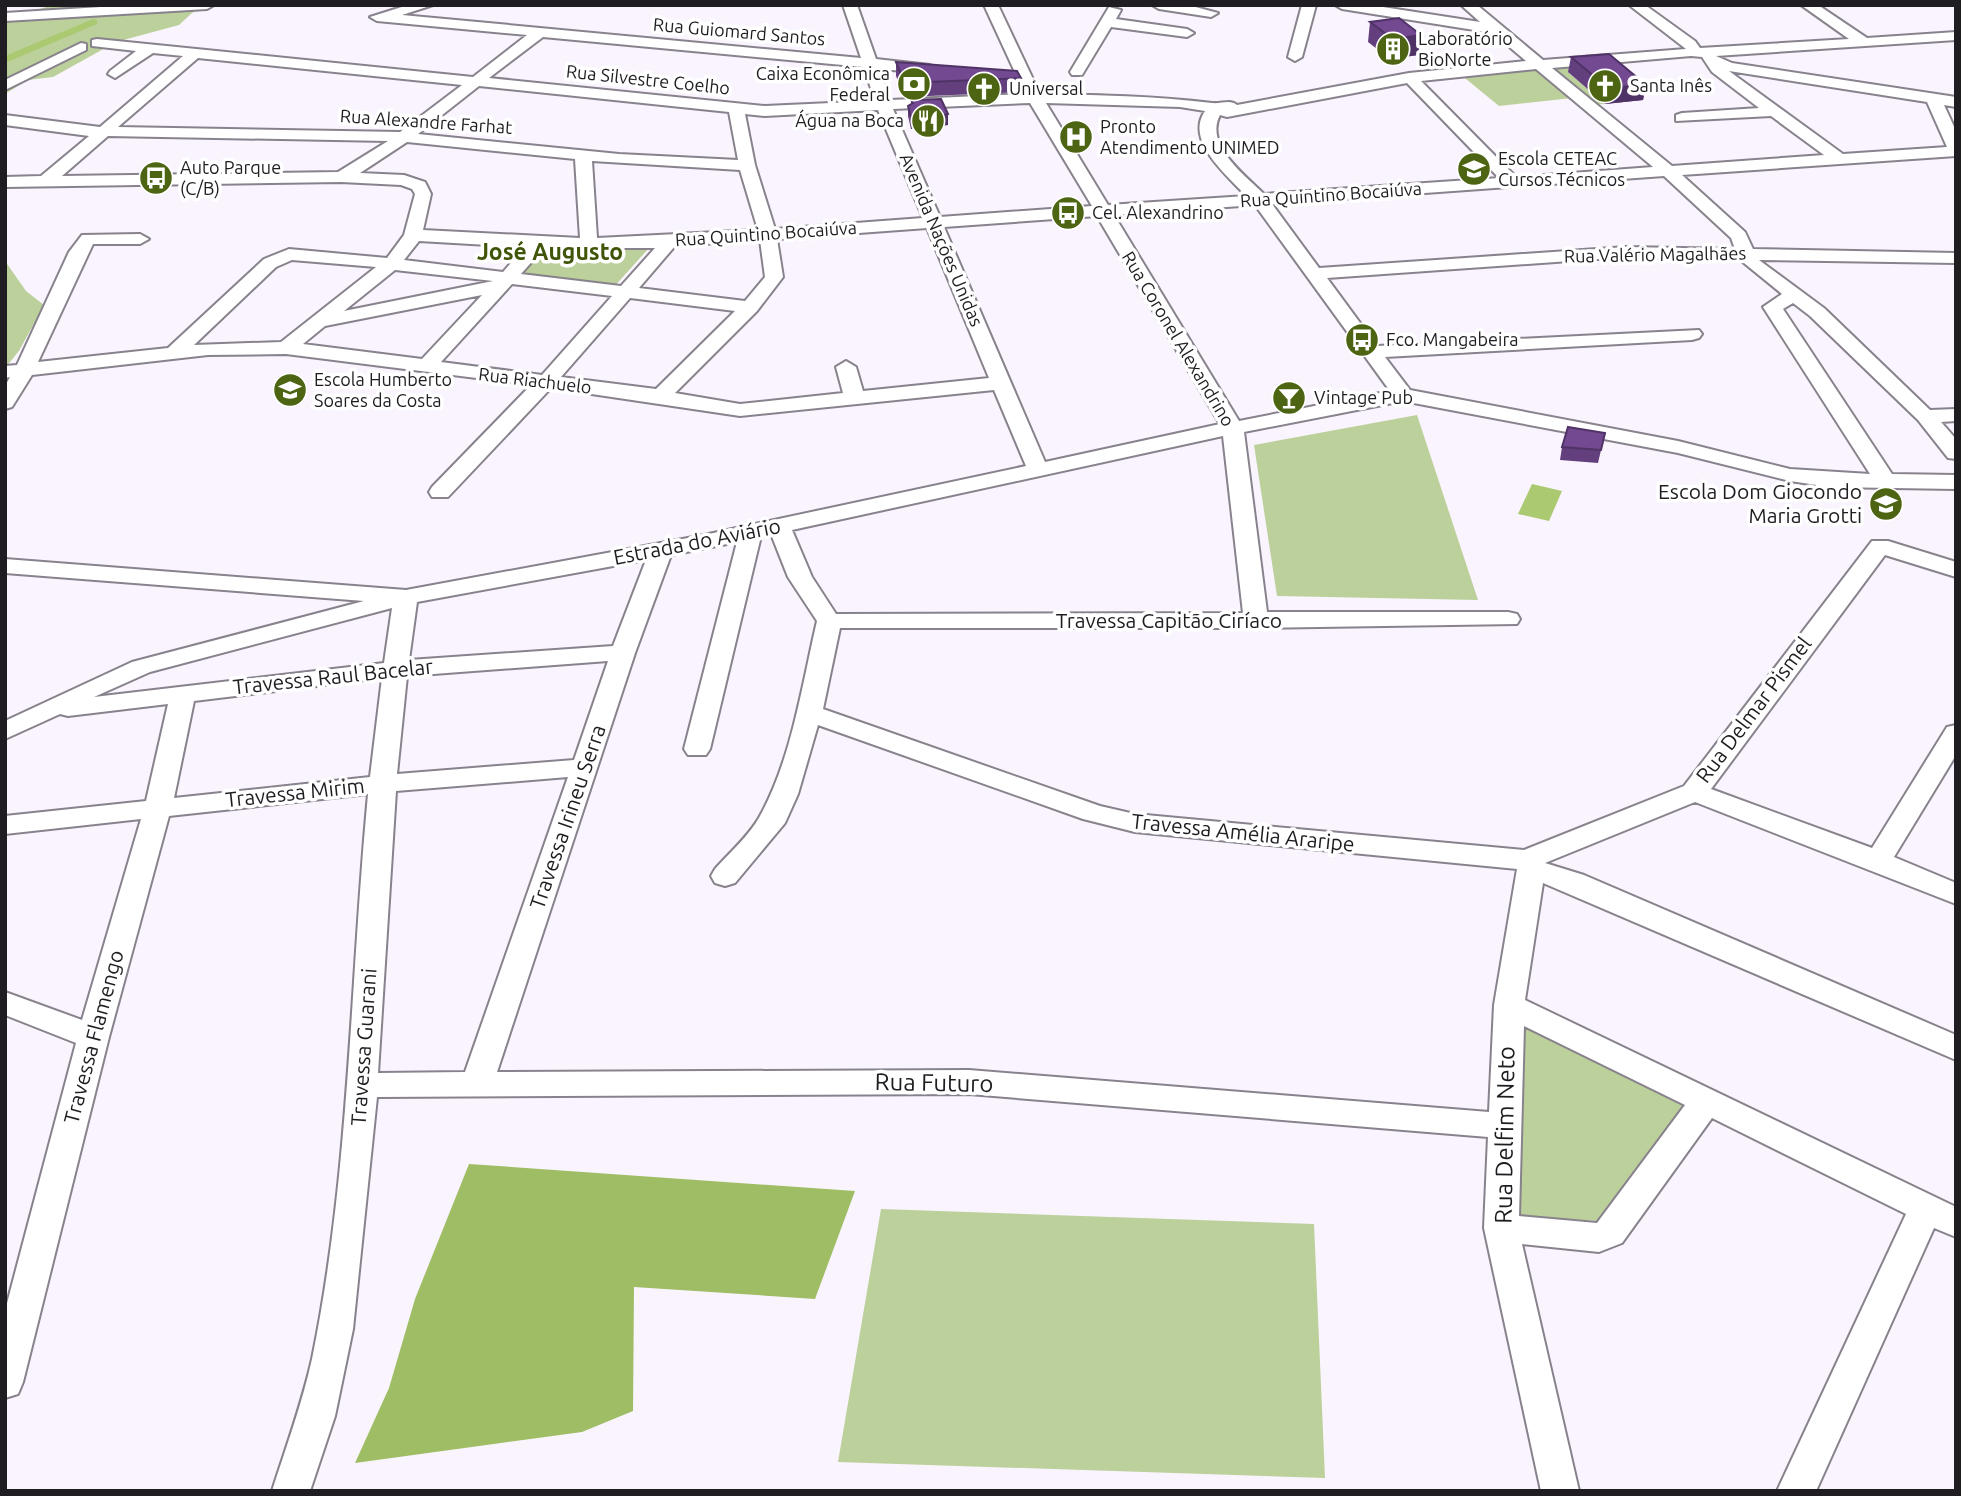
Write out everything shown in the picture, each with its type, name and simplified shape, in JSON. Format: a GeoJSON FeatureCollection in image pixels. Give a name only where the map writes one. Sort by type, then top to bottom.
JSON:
{"type":"FeatureCollection","features":[{"type":"Feature","properties":{"kind":"street"},"geometry":{"type":"LineString","coordinates":[[63,5],[81,13]]}},
{"type":"Feature","properties":{"kind":"street"},"geometry":{"type":"LineString","coordinates":[[5,17],[207,5]]}},
{"type":"Feature","properties":{"kind":"street","name":"Rua Guiomard Santos"},"geometry":{"type":"LineString","coordinates":[[426,5],[377,17],[941,70]]}},
{"type":"Feature","properties":{"kind":"street","name":"Avenida Nações Unidas"},"geometry":{"type":"LineString","coordinates":[[850,5],[885,107],[1040,472]]}},
{"type":"Feature","properties":{"kind":"street","name":"Rua Coronel Alexandrino"},"geometry":{"type":"LineString","coordinates":[[991,5],[1016,77],[1036,99],[1233,428],[1255,621]]}},
{"type":"Feature","properties":{"kind":"street"},"geometry":{"type":"LineString","coordinates":[[1077,72],[1117,5]]}},
{"type":"Feature","properties":{"kind":"street"},"geometry":{"type":"LineString","coordinates":[[1159,5],[1211,13]]}},
{"type":"Feature","properties":{"kind":"street"},"geometry":{"type":"LineString","coordinates":[[1295,57],[1309,5]]}},
{"type":"Feature","properties":{"kind":"street"},"geometry":{"type":"LineString","coordinates":[[1342,5],[1497,29]]}},
{"type":"Feature","properties":{"kind":"street"},"geometry":{"type":"LineString","coordinates":[[1468,5],[1669,172],[1739,236],[1748,260],[1817,312],[1924,416],[1956,453]]}},
{"type":"Feature","properties":{"kind":"street"},"geometry":{"type":"LineString","coordinates":[[1636,5],[1690,44],[1699,56],[1727,69],[1839,159]]}},
{"type":"Feature","properties":{"kind":"street"},"geometry":{"type":"LineString","coordinates":[[1808,5],[1862,41]]}},
{"type":"Feature","properties":{"kind":"street"},"geometry":{"type":"LineString","coordinates":[[5,77],[99,36],[183,6]]}},
{"type":"Feature","properties":{"kind":"street"},"geometry":{"type":"LineString","coordinates":[[5,86],[159,7]]}},
{"type":"Feature","properties":{"kind":"street"},"geometry":{"type":"LineString","coordinates":[[1106,22],[1187,33]]}},
{"type":"Feature","properties":{"kind":"street"},"geometry":{"type":"LineString","coordinates":[[341,177],[387,150],[539,33]]}},
{"type":"Feature","properties":{"kind":"street","name":"Rua Silvestre Coelho"},"geometry":{"type":"LineString","coordinates":[[99,36],[150,48],[736,109],[796,112],[1036,99],[1196,104],[1222,111]]}},
{"type":"Feature","properties":{"kind":"street"},"geometry":{"type":"LineString","coordinates":[[1956,36],[1862,41],[1699,56],[1638,55],[1409,77],[1222,111],[1208,134],[1217,155],[1259,200],[1403,395],[1678,447],[1790,475],[1830,480],[1956,482]]}},
{"type":"Feature","properties":{"kind":"street"},"geometry":{"type":"LineString","coordinates":[[115,74],[150,48]]}},
{"type":"Feature","properties":{"kind":"street"},"geometry":{"type":"LineString","coordinates":[[46,181],[195,52]]}},
{"type":"Feature","properties":{"kind":"street"},"geometry":{"type":"LineString","coordinates":[[1727,69],[1956,102]]}},
{"type":"Feature","properties":{"kind":"street"},"geometry":{"type":"LineString","coordinates":[[1409,77],[1511,181]]}},
{"type":"Feature","properties":{"kind":"street"},"geometry":{"type":"LineString","coordinates":[[1933,98],[1956,150]]}},
{"type":"Feature","properties":{"kind":"street"},"geometry":{"type":"LineString","coordinates":[[662,396],[750,307],[774,277],[768,235],[747,165],[736,109]]}},
{"type":"Feature","properties":{"kind":"street"},"geometry":{"type":"LineString","coordinates":[[1682,118],[1776,111]]}},
{"type":"Feature","properties":{"kind":"street"},"geometry":{"type":"LineString","coordinates":[[5,120],[102,131]]}},
{"type":"Feature","properties":{"kind":"street","name":"Rua Alexandre Farhat"},"geometry":{"type":"LineString","coordinates":[[102,131],[404,137],[583,155],[747,165]]}},
{"type":"Feature","properties":{"kind":"street"},"geometry":{"type":"LineString","coordinates":[[387,150],[404,180]]}},
{"type":"Feature","properties":{"kind":"street","name":"Rua Quintino Bocaiúva"},"geometry":{"type":"LineString","coordinates":[[413,235],[539,243],[670,241],[1956,150]]}},
{"type":"Feature","properties":{"kind":"street"},"geometry":{"type":"LineString","coordinates":[[583,155],[589,244]]}},
{"type":"Feature","properties":{"kind":"street"},"geometry":{"type":"LineString","coordinates":[[5,182],[341,177],[404,180],[419,186],[423,194],[413,235],[391,264],[285,348]]}},
{"type":"Feature","properties":{"kind":"street"},"geometry":{"type":"LineString","coordinates":[[5,403],[15,371],[88,239],[140,239]]}},
{"type":"Feature","properties":{"kind":"street"},"geometry":{"type":"LineString","coordinates":[[440,492],[546,382],[670,241]]}},
{"type":"Feature","properties":{"kind":"street"},"geometry":{"type":"LineString","coordinates":[[425,368],[539,243]]}},
{"type":"Feature","properties":{"kind":"street","name":"Rua Valério Magalhães"},"geometry":{"type":"LineString","coordinates":[[1313,274],[1626,252],[1956,258]]}},
{"type":"Feature","properties":{"kind":"street"},"geometry":{"type":"LineString","coordinates":[[175,352],[270,263],[289,254],[391,264],[500,283],[626,291],[750,307]]}},
{"type":"Feature","properties":{"kind":"street"},"geometry":{"type":"LineString","coordinates":[[320,321],[500,283]]}},
{"type":"Feature","properties":{"kind":"street"},"geometry":{"type":"LineString","coordinates":[[1794,295],[1772,307],[1885,481]]}},
{"type":"Feature","properties":{"kind":"street"},"geometry":{"type":"LineString","coordinates":[[1372,352],[1692,334]]}},
{"type":"Feature","properties":{"kind":"street","name":"Rua Riachuelo"},"geometry":{"type":"LineString","coordinates":[[15,371],[175,352],[285,348],[425,368],[662,396],[721,409],[740,410],[1000,383]]}},
{"type":"Feature","properties":{"kind":"street"},"geometry":{"type":"LineString","coordinates":[[846,368],[855,398]]}},
{"type":"Feature","properties":{"kind":"street","name":"Estrada do Aviário"},"geometry":{"type":"LineString","coordinates":[[5,731],[141,667],[406,597],[662,551],[1040,472],[1233,428],[1403,395]]}},
{"type":"Feature","properties":{"kind":"street"},"geometry":{"type":"LineString","coordinates":[[1924,416],[1956,415]]}},
{"type":"Feature","properties":{"kind":"street"},"geometry":{"type":"LineString","coordinates":[[725,876],[771,823],[784,794],[809,713],[829,621],[800,577],[779,526]]}},
{"type":"Feature","properties":{"kind":"street"},"geometry":{"type":"LineString","coordinates":[[697,749],[751,531]]}},
{"type":"Feature","properties":{"kind":"street"},"geometry":{"type":"LineString","coordinates":[[1880,546],[1956,555]]}},
{"type":"Feature","properties":{"kind":"street"},"geometry":{"type":"LineString","coordinates":[[1880,546],[1956,570]]}},
{"type":"Feature","properties":{"kind":"street","name":"Rua Delmar Pismel"},"geometry":{"type":"LineString","coordinates":[[1528,864],[1694,792],[1880,546]]}},
{"type":"Feature","properties":{"kind":"street","name":"Travessa Irineu Serra"},"geometry":{"type":"LineString","coordinates":[[478,1083],[623,653],[662,551]]}},
{"type":"Feature","properties":{"kind":"street"},"geometry":{"type":"LineString","coordinates":[[5,566],[406,597]]}},
{"type":"Feature","properties":{"kind":"street","name":"Travessa Guarani"},"geometry":{"type":"LineString","coordinates":[[291,1491],[317,1414],[345,1259],[363,1085],[382,784],[394,669],[406,597]]}},
{"type":"Feature","properties":{"kind":"street","name":"Travessa Capitão Ciríaco"},"geometry":{"type":"LineString","coordinates":[[829,621],[1508,619]]}},
{"type":"Feature","properties":{"kind":"street","name":"Travessa Raul Bacelar"},"geometry":{"type":"LineString","coordinates":[[43,711],[394,669],[623,653]]}},
{"type":"Feature","properties":{"kind":"street","name":"Travessa Flamengo"},"geometry":{"type":"LineString","coordinates":[[5,1382],[93,1037],[158,807],[183,693]]}},
{"type":"Feature","properties":{"kind":"street","name":"Travessa Amélia Araripe"},"geometry":{"type":"LineString","coordinates":[[809,713],[1093,813],[1135,823],[1528,864],[1956,1048]]}},
{"type":"Feature","properties":{"kind":"street"},"geometry":{"type":"LineString","coordinates":[[1878,861],[1953,744]]}},
{"type":"Feature","properties":{"kind":"street","name":"Travessa Mirim"},"geometry":{"type":"LineString","coordinates":[[5,825],[382,784],[586,767]]}},
{"type":"Feature","properties":{"kind":"street"},"geometry":{"type":"LineString","coordinates":[[1694,792],[1878,861],[1956,894]]}},
{"type":"Feature","properties":{"kind":"street","name":"Rua Delfim Neto"},"geometry":{"type":"LineString","coordinates":[[1528,864],[1509,1005],[1501,1228],[1560,1491]]}},
{"type":"Feature","properties":{"kind":"street"},"geometry":{"type":"LineString","coordinates":[[5,1003],[93,1037]]}},
{"type":"Feature","properties":{"kind":"street"},"geometry":{"type":"LineString","coordinates":[[1509,1005],[1705,1103],[1941,1215],[1796,1491]]}},
{"type":"Feature","properties":{"kind":"street","name":"Rua Futuro"},"geometry":{"type":"LineString","coordinates":[[363,1085],[969,1082],[1504,1126]]}},
{"type":"Feature","properties":{"kind":"street"},"geometry":{"type":"LineString","coordinates":[[1501,1228],[1599,1238],[1610,1233],[1705,1103]]}},
{"type":"Feature","properties":{"kind":"shaded area"},"geometry":{"type":"Polygon","coordinates":[[[52,5],[207,5],[192,13],[179,25],[116,42],[53,77],[28,80],[5,94],[5,21],[52,5]]]}},
{"type":"Feature","properties":{"kind":"shaded area"},"geometry":{"type":"Polygon","coordinates":[[[1599,63],[1569,73],[1605,104],[1585,105],[1572,98],[1499,106],[1460,74],[1599,63]]]}},
{"type":"Feature","properties":{"kind":"shaded area"},"geometry":{"type":"Polygon","coordinates":[[[547,247],[650,247],[612,289],[517,278],[547,247]]]}},
{"type":"Feature","properties":{"kind":"shaded area"},"geometry":{"type":"Polygon","coordinates":[[[5,261],[26,291],[44,305],[19,351],[5,368],[5,261]]]}},
{"type":"Feature","properties":{"kind":"shaded area"},"geometry":{"type":"Polygon","coordinates":[[[1417,415],[1478,600],[1277,596],[1254,445],[1417,415]]]}},
{"type":"Feature","properties":{"kind":"shaded area"},"geometry":{"type":"Polygon","coordinates":[[[1532,484],[1562,491],[1549,521],[1518,514],[1532,484]]]}},
{"type":"Feature","properties":{"kind":"shaded area"},"geometry":{"type":"Polygon","coordinates":[[[1518,1021],[1686,1105],[1619,1204],[1598,1221],[1514,1216],[1518,1021]]]}},
{"type":"Feature","properties":{"kind":"shaded area"},"geometry":{"type":"Polygon","coordinates":[[[469,1164],[855,1191],[815,1299],[634,1287],[633,1411],[582,1432],[355,1463],[389,1388],[415,1299],[469,1164]]]}},
{"type":"Feature","properties":{"kind":"shaded area"},"geometry":{"type":"Polygon","coordinates":[[[881,1209],[1314,1224],[1325,1478],[838,1462],[881,1209]]]}},
{"type":"Feature","properties":{"kind":"building"},"geometry":{"type":"Polygon","coordinates":[[[1399,18],[1421,35],[1393,39],[1370,22],[1399,18]]]}},
{"type":"Feature","properties":{"kind":"building"},"geometry":{"type":"Polygon","coordinates":[[[1609,54],[1646,85],[1608,88],[1571,57],[1609,54]]]}},
{"type":"Feature","properties":{"kind":"building"},"geometry":{"type":"Polygon","coordinates":[[[896,62],[1017,71],[1021,78],[905,83],[896,62]]]}},
{"type":"Feature","properties":{"kind":"building"},"geometry":{"type":"Polygon","coordinates":[[[941,99],[948,114],[911,118],[908,106],[913,103],[911,100],[941,99]]]}},
{"type":"Feature","properties":{"kind":"building"},"geometry":{"type":"Polygon","coordinates":[[[1568,427],[1605,433],[1601,450],[1562,447],[1568,427]]]}},
{"type":"Feature","properties":{"kind":"waterway"},"geometry":{"type":"LineString","coordinates":[[5,60],[93,22]]}},
{"type":"Feature","properties":{"kind":"place","name":"Laboratório BioNorte"},"geometry":{"type":"Point","coordinates":[1393,49]}},
{"type":"Feature","properties":{"kind":"place","name":"Caixa Econômica Federal"},"geometry":{"type":"Point","coordinates":[914,84]}},
{"type":"Feature","properties":{"kind":"place","name":"Santa Inês"},"geometry":{"type":"Point","coordinates":[1605,86]}},
{"type":"Feature","properties":{"kind":"place","name":"Universal"},"geometry":{"type":"Point","coordinates":[984,89]}},
{"type":"Feature","properties":{"kind":"place","name":"Água na Boca"},"geometry":{"type":"Point","coordinates":[928,121]}},
{"type":"Feature","properties":{"kind":"place","name":"Pronto Atendimento UNIMED"},"geometry":{"type":"Point","coordinates":[1076,137]}},
{"type":"Feature","properties":{"kind":"place","name":"Escola CETEAC Cursos Técnicos"},"geometry":{"type":"Point","coordinates":[1474,169]}},
{"type":"Feature","properties":{"kind":"place","name":"Auto Parque (C/B)"},"geometry":{"type":"Point","coordinates":[156,178]}},
{"type":"Feature","properties":{"kind":"place","name":"Cel. Alexandrino"},"geometry":{"type":"Point","coordinates":[1068,213]}},
{"type":"Feature","properties":{"kind":"place","name":"Fco. Mangabeira"},"geometry":{"type":"Point","coordinates":[1362,340]}},
{"type":"Feature","properties":{"kind":"place","name":"Escola Humberto Soares da Costa"},"geometry":{"type":"Point","coordinates":[290,390]}},
{"type":"Feature","properties":{"kind":"place","name":"Vintage Pub"},"geometry":{"type":"Point","coordinates":[1289,398]}},
{"type":"Feature","properties":{"kind":"place","name":"Escola Dom Giocondo Maria Grotti"},"geometry":{"type":"Point","coordinates":[1886,504]}},
{"type":"Feature","properties":{"kind":"district","name":"José Augusto"},"geometry":{"type":"Point","coordinates":[550,252]}}]}
